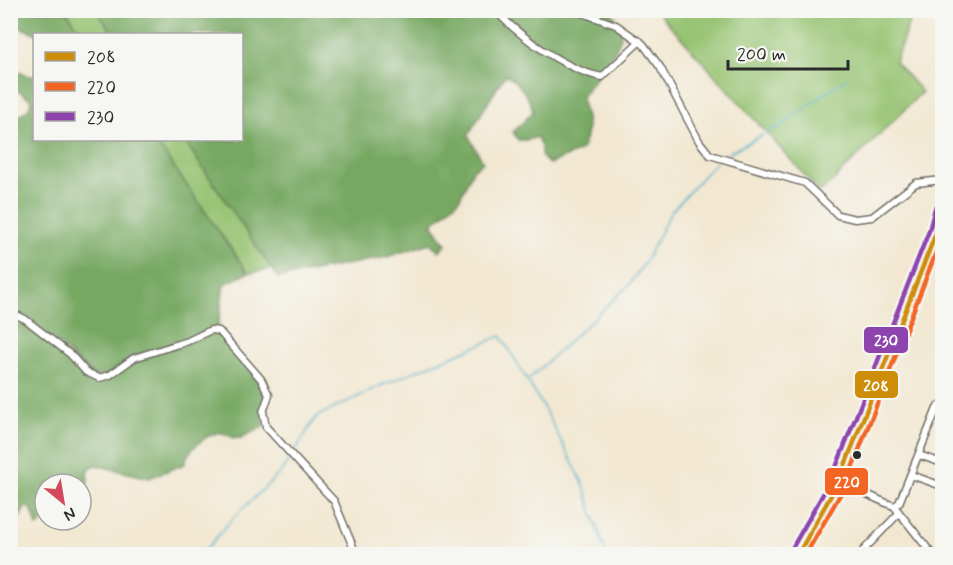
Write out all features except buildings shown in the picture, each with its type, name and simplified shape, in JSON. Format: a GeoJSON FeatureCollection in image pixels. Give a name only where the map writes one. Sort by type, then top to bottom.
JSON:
{"type":"FeatureCollection","features":[{"type":"Feature","properties":{"kind":"main road"},"geometry":{"type":"LineString","coordinates":[[936,233],[942,210]]}},
{"type":"Feature","properties":{"kind":"main road"},"geometry":{"type":"LineString","coordinates":[[798,555],[838,483],[942,220]]}},
{"type":"Feature","properties":{"kind":"street"},"geometry":{"type":"LineString","coordinates":[[495,10],[516,31],[550,55],[587,74],[602,76],[640,41]]}},
{"type":"Feature","properties":{"kind":"street"},"geometry":{"type":"LineString","coordinates":[[574,10],[616,25],[640,41],[660,67],[699,141],[710,155],[805,183],[832,211],[849,219],[872,217],[916,183],[942,180]]}},
{"type":"Feature","properties":{"kind":"street"},"geometry":{"type":"LineString","coordinates":[[931,181],[942,186]]}},
{"type":"Feature","properties":{"kind":"street"},"geometry":{"type":"LineString","coordinates":[[10,312],[25,319],[53,340],[86,372],[99,378],[110,375],[134,358],[188,341],[211,330],[219,331],[264,383],[269,395],[262,412],[266,427],[334,501],[356,555]]}},
{"type":"Feature","properties":{"kind":"street"},"geometry":{"type":"LineString","coordinates":[[894,506],[902,499],[938,406]]}},
{"type":"Feature","properties":{"kind":"street"},"geometry":{"type":"LineString","coordinates":[[919,454],[942,464]]}},
{"type":"Feature","properties":{"kind":"street"},"geometry":{"type":"LineString","coordinates":[[911,475],[942,486]]}},
{"type":"Feature","properties":{"kind":"street"},"geometry":{"type":"LineString","coordinates":[[838,483],[846,490],[854,490],[894,506],[932,555]]}},
{"type":"Feature","properties":{"kind":"street"},"geometry":{"type":"LineString","coordinates":[[860,555],[899,513]]}},
{"type":"Feature","properties":{"kind":"green space"},"geometry":{"type":"Polygon","coordinates":[[[11,10],[66,11],[82,33],[34,33],[11,24],[11,10]]]}},
{"type":"Feature","properties":{"kind":"green space"},"geometry":{"type":"Polygon","coordinates":[[[610,10],[620,25],[621,31],[612,56],[581,98],[587,124],[582,150],[549,164],[541,156],[541,147],[537,137],[518,140],[513,132],[533,112],[523,91],[515,81],[505,75],[468,135],[483,162],[473,170],[459,200],[432,224],[446,244],[439,251],[430,243],[387,257],[278,278],[185,141],[243,141],[243,33],[112,33],[97,11],[610,10]]]}},
{"type":"Feature","properties":{"kind":"green space"},"geometry":{"type":"Polygon","coordinates":[[[66,11],[97,11],[112,33],[82,33],[66,11]]]}},
{"type":"Feature","properties":{"kind":"green space"},"geometry":{"type":"Polygon","coordinates":[[[657,11],[913,11],[895,62],[922,92],[821,191],[657,11]]]}},
{"type":"Feature","properties":{"kind":"green space"},"geometry":{"type":"Polygon","coordinates":[[[14,70],[33,76],[33,141],[156,141],[248,273],[224,284],[218,328],[131,357],[105,376],[94,375],[31,320],[11,310],[11,122],[28,109],[32,100],[11,86],[10,76],[14,70]]]}},
{"type":"Feature","properties":{"kind":"green space"},"geometry":{"type":"Polygon","coordinates":[[[156,141],[185,141],[272,269],[248,273],[156,141]]]}},
{"type":"Feature","properties":{"kind":"green space"},"geometry":{"type":"Polygon","coordinates":[[[11,312],[99,379],[126,363],[219,332],[268,392],[262,410],[265,426],[240,438],[222,433],[211,435],[193,448],[185,464],[149,478],[95,465],[87,472],[33,472],[33,513],[26,506],[11,534],[11,312]]]}},
{"type":"Feature","properties":{"kind":"waterway"},"geometry":{"type":"LineString","coordinates":[[898,10],[905,17],[930,21]]}},
{"type":"Feature","properties":{"kind":"waterway"},"geometry":{"type":"LineString","coordinates":[[766,133],[780,126],[847,78]]}},
{"type":"Feature","properties":{"kind":"waterway"},"geometry":{"type":"LineString","coordinates":[[728,153],[763,135]]}},
{"type":"Feature","properties":{"kind":"waterway"},"geometry":{"type":"LineString","coordinates":[[528,380],[629,285],[645,262],[670,213],[716,162]]}},
{"type":"Feature","properties":{"kind":"waterway"},"geometry":{"type":"LineString","coordinates":[[295,451],[316,417],[382,385],[501,336],[545,410],[583,483],[606,554]]}},
{"type":"Feature","properties":{"kind":"waterway"},"geometry":{"type":"LineString","coordinates":[[202,554],[234,517],[280,473],[290,458]]}},
{"type":"Feature","properties":{"kind":"transit line","name":"230"},"geometry":{"type":"LineString","coordinates":[[791,550],[831,480],[929,231],[935,208]]}},
{"type":"Feature","properties":{"kind":"transit line","name":"208"},"geometry":{"type":"LineString","coordinates":[[798,554],[838,483],[936,233],[942,210]]}},
{"type":"Feature","properties":{"kind":"transit line","name":"220"},"geometry":{"type":"LineString","coordinates":[[806,554],[845,486],[942,237]]}}]}
